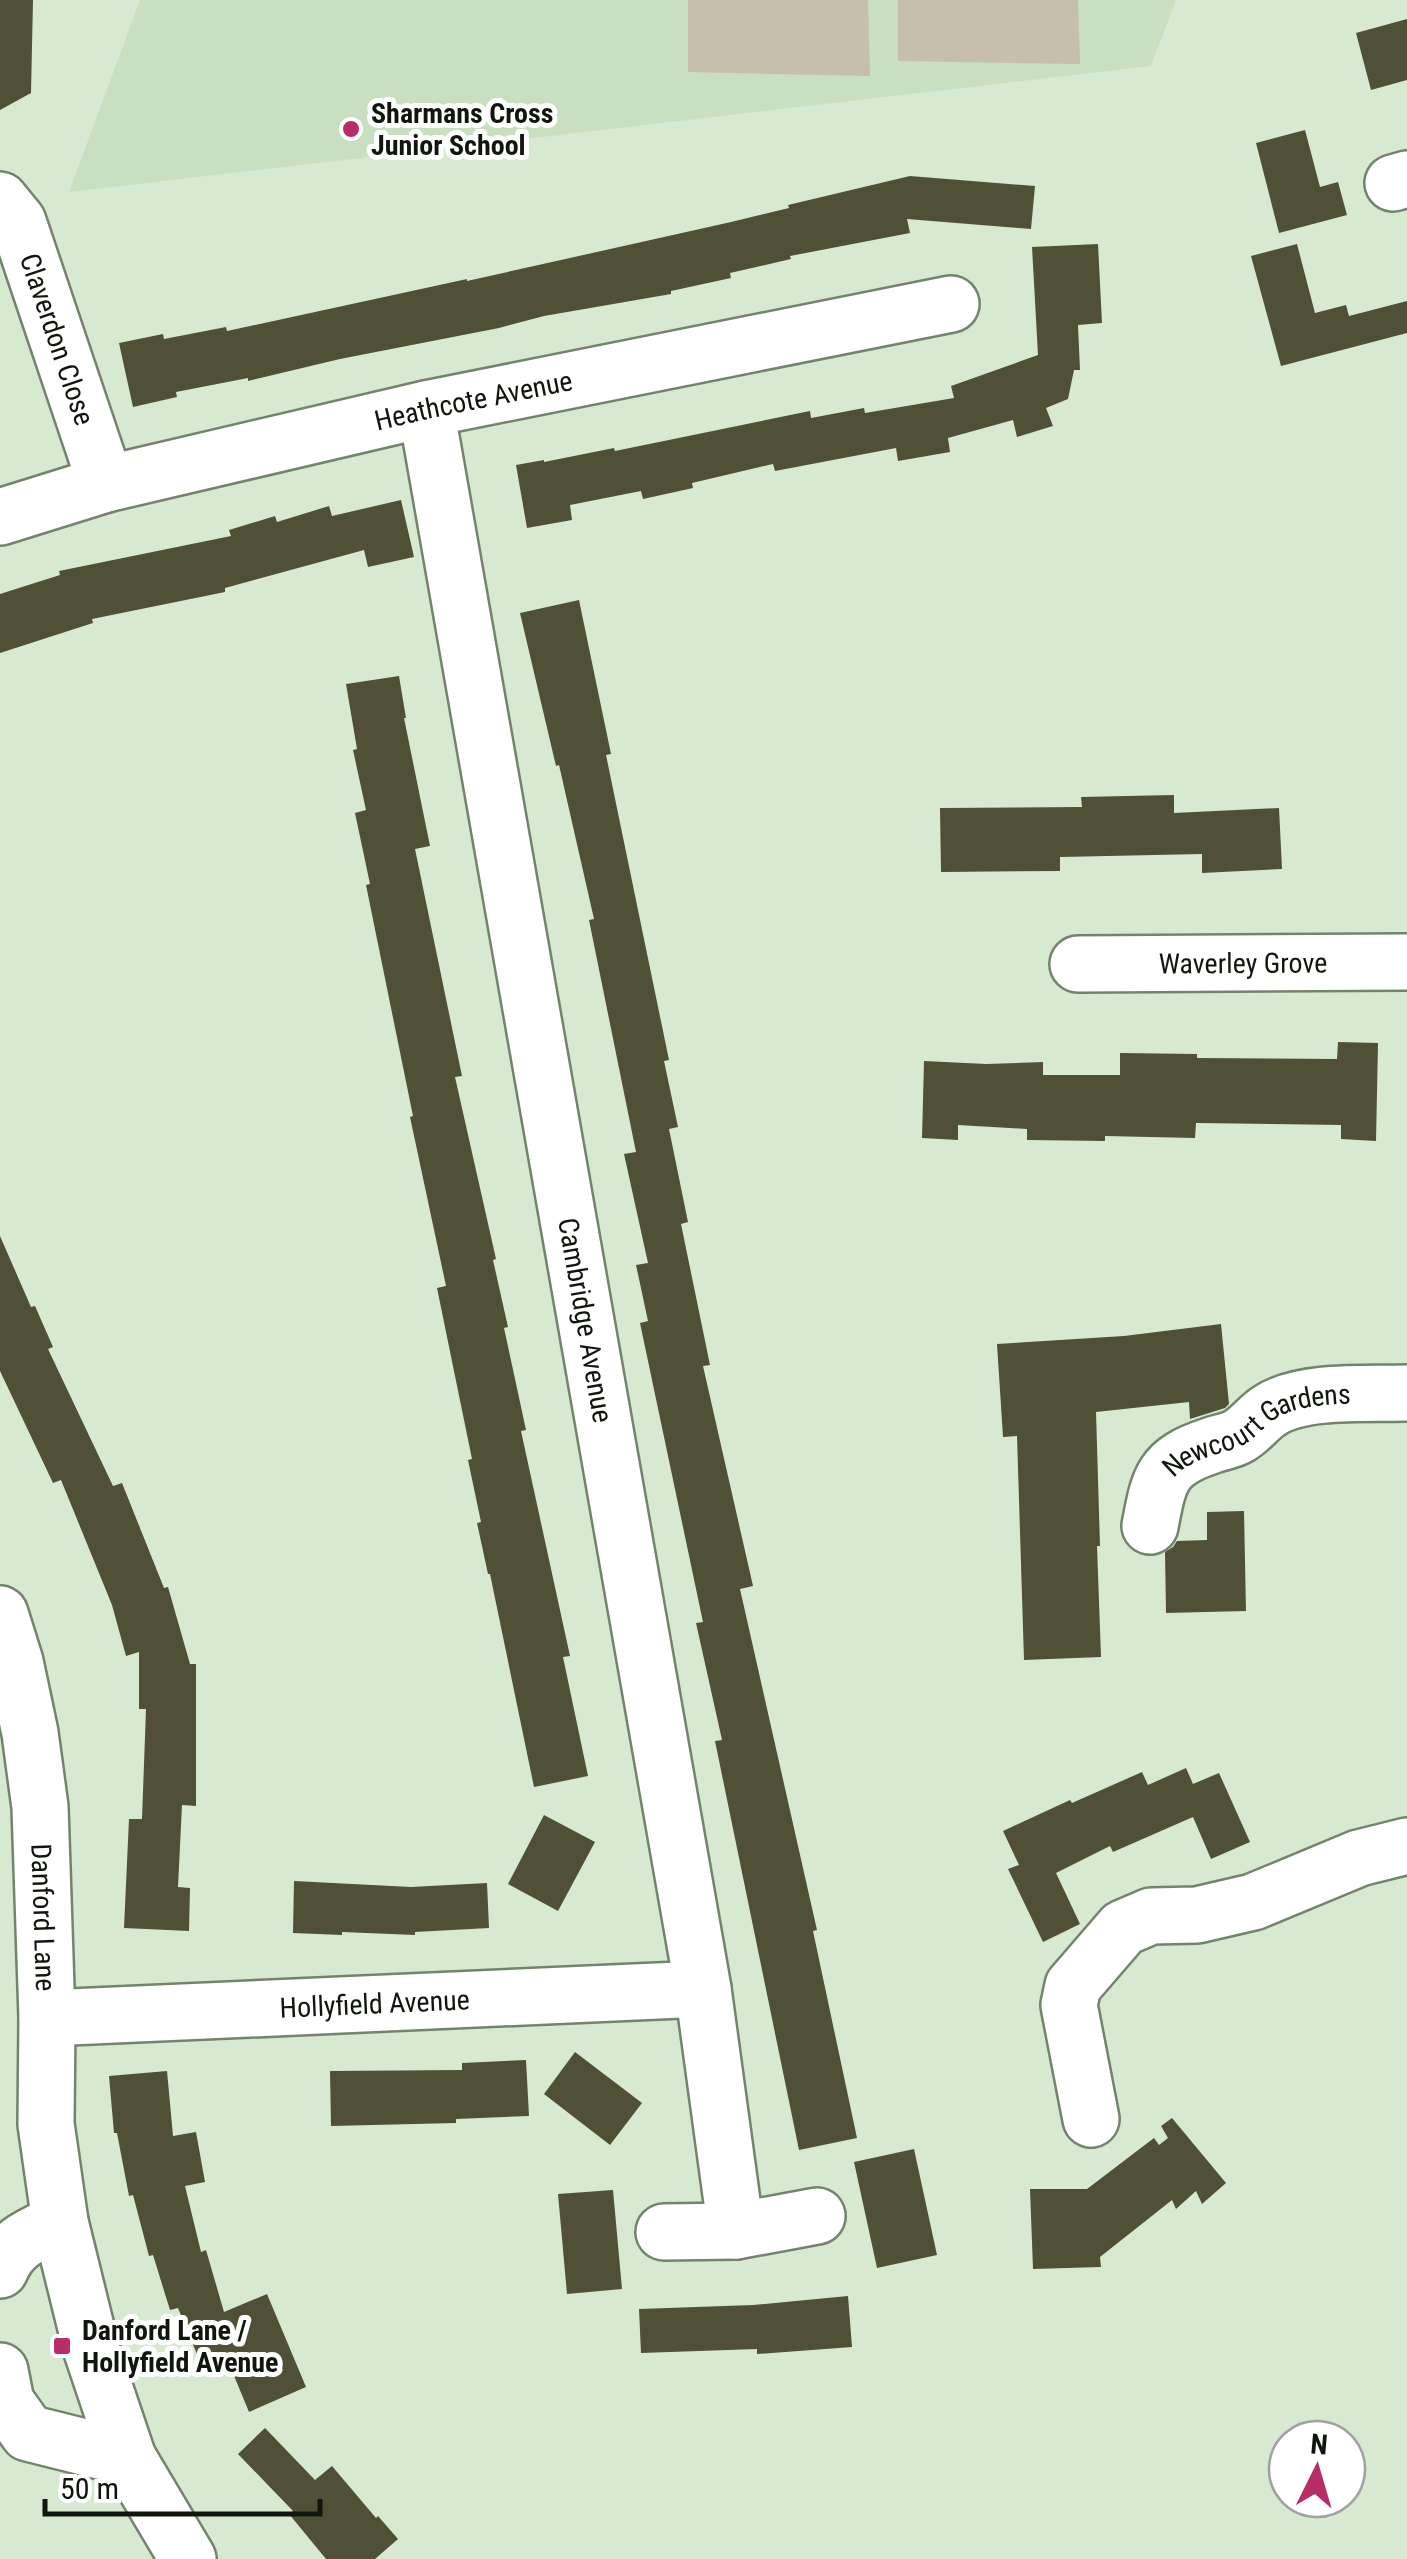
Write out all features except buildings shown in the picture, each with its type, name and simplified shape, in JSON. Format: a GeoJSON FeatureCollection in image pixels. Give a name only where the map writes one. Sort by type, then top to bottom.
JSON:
{"type":"FeatureCollection","features":[{"type":"Feature","properties":{"kind":"street","name":"Claverdon Close"},"geometry":{"type":"LineString","coordinates":[[0,200],[18,222],[106,484]]}},
{"type":"Feature","properties":{"kind":"street","name":"Heathcote Avenue"},"geometry":{"type":"LineString","coordinates":[[0,517],[106,484],[426,409],[951,304]]}},
{"type":"Feature","properties":{"kind":"street","name":"Cambridge Avenue"},"geometry":{"type":"LineString","coordinates":[[426,409],[703,1989],[736,2230]]}},
{"type":"Feature","properties":{"kind":"street","name":"Waverley Grove"},"geometry":{"type":"LineString","coordinates":[[1078,964],[1407,962]]}},
{"type":"Feature","properties":{"kind":"street","name":"Newcourt Gardens"},"geometry":{"type":"LineString","coordinates":[[1150,1526],[1164,1472],[1184,1456],[1236,1438],[1268,1411],[1302,1396],[1407,1392]]}},
{"type":"Feature","properties":{"kind":"street","name":"Danford Lane"},"geometry":{"type":"LineString","coordinates":[[0,1614],[30,1733],[40,1807],[47,2018],[46,2124],[60,2222],[90,2348],[128,2458],[188,2559]]}},
{"type":"Feature","properties":{"kind":"street"},"geometry":{"type":"LineString","coordinates":[[1091,2119],[1069,2005],[1073,1986],[1123,1928],[1151,1916],[1197,1915],[1252,1902],[1359,1858],[1407,1846]]}},
{"type":"Feature","properties":{"kind":"street","name":"Hollyfield Avenue"},"geometry":{"type":"LineString","coordinates":[[47,2018],[703,1989]]}},
{"type":"Feature","properties":{"kind":"street"},"geometry":{"type":"LineString","coordinates":[[664,2232],[736,2230],[817,2216]]}},
{"type":"Feature","properties":{"kind":"street"},"geometry":{"type":"LineString","coordinates":[[0,2270],[20,2240],[60,2222]]}},
{"type":"Feature","properties":{"kind":"street"},"geometry":{"type":"LineString","coordinates":[[0,2371],[6,2402],[28,2433],[128,2458]]}},
{"type":"Feature","properties":{"kind":"shaded area","name":"Sharmans Cross Junior School"},"geometry":{"type":"Polygon","coordinates":[[[140,0],[1176,0],[1151,66],[69,192],[140,0]]]}},
{"type":"Feature","properties":{"kind":"shaded area"},"geometry":{"type":"Polygon","coordinates":[[[688,0],[868,0],[870,76],[688,72],[688,0]]]}},
{"type":"Feature","properties":{"kind":"shaded area"},"geometry":{"type":"Polygon","coordinates":[[[898,0],[1078,0],[1080,64],[898,61],[898,0]]]}},
{"type":"Feature","properties":{"kind":"place","name":"Sharmans Cross Junior School"},"geometry":{"type":"Point","coordinates":[351,129]}},
{"type":"Feature","properties":{"kind":"place","name":"Danford Lane / Hollyfield Avenue"},"geometry":{"type":"Point","coordinates":[62,2346]}}]}
